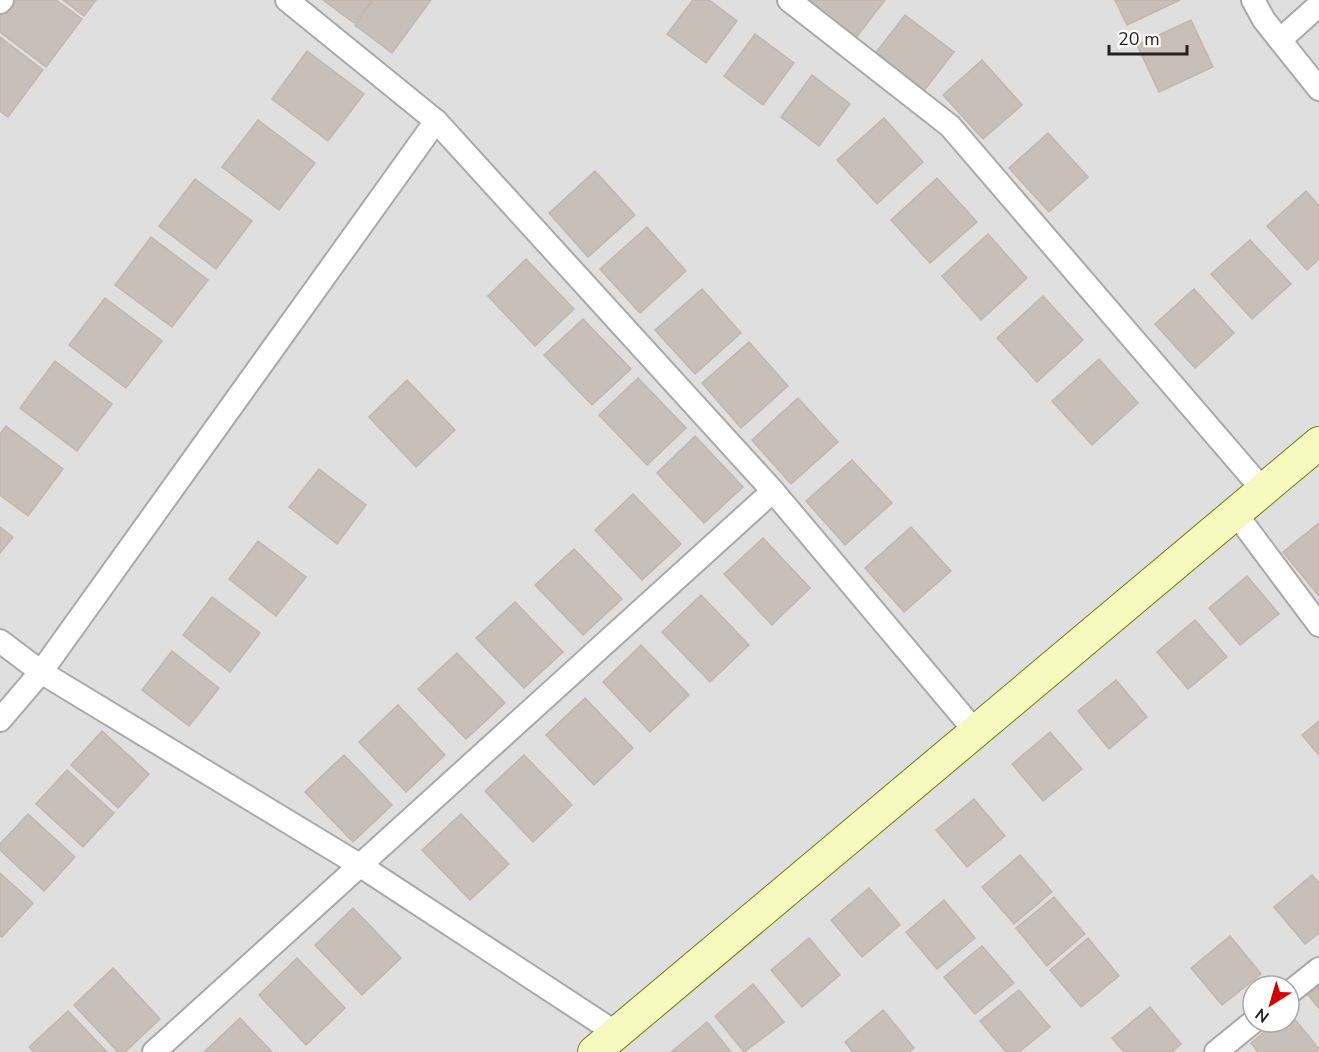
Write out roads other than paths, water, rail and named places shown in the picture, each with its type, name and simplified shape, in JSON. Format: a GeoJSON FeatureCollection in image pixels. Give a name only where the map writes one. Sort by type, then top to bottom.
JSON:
{"type":"FeatureCollection","features":[{"type":"Feature","properties":{"kind":"main road"},"geometry":{"type":"LineString","coordinates":[[605,1042],[1319,443]]}},
{"type":"Feature","properties":{"kind":"street"},"geometry":{"type":"LineString","coordinates":[[287,0],[436,122],[773,491],[975,731]]}},
{"type":"Feature","properties":{"kind":"street"},"geometry":{"type":"LineString","coordinates":[[789,0],[950,126],[1263,490]]}},
{"type":"Feature","properties":{"kind":"street"},"geometry":{"type":"LineString","coordinates":[[1253,0],[1264,20],[1319,89]]}},
{"type":"Feature","properties":{"kind":"street"},"geometry":{"type":"LineString","coordinates":[[1280,40],[1319,5]]}},
{"type":"Feature","properties":{"kind":"street"},"geometry":{"type":"LineString","coordinates":[[0,720],[41,672],[436,122]]}},
{"type":"Feature","properties":{"kind":"street"},"geometry":{"type":"LineString","coordinates":[[154,1052],[773,491]]}},
{"type":"Feature","properties":{"kind":"street"},"geometry":{"type":"LineString","coordinates":[[1236,514],[1319,625]]}},
{"type":"Feature","properties":{"kind":"street"},"geometry":{"type":"LineString","coordinates":[[0,641],[41,672],[361,866],[605,1042]]}},
{"type":"Feature","properties":{"kind":"street"},"geometry":{"type":"LineString","coordinates":[[1301,983],[1319,969]]}},
{"type":"Feature","properties":{"kind":"street"},"geometry":{"type":"LineString","coordinates":[[1216,1052],[1241,1032]]}}]}
